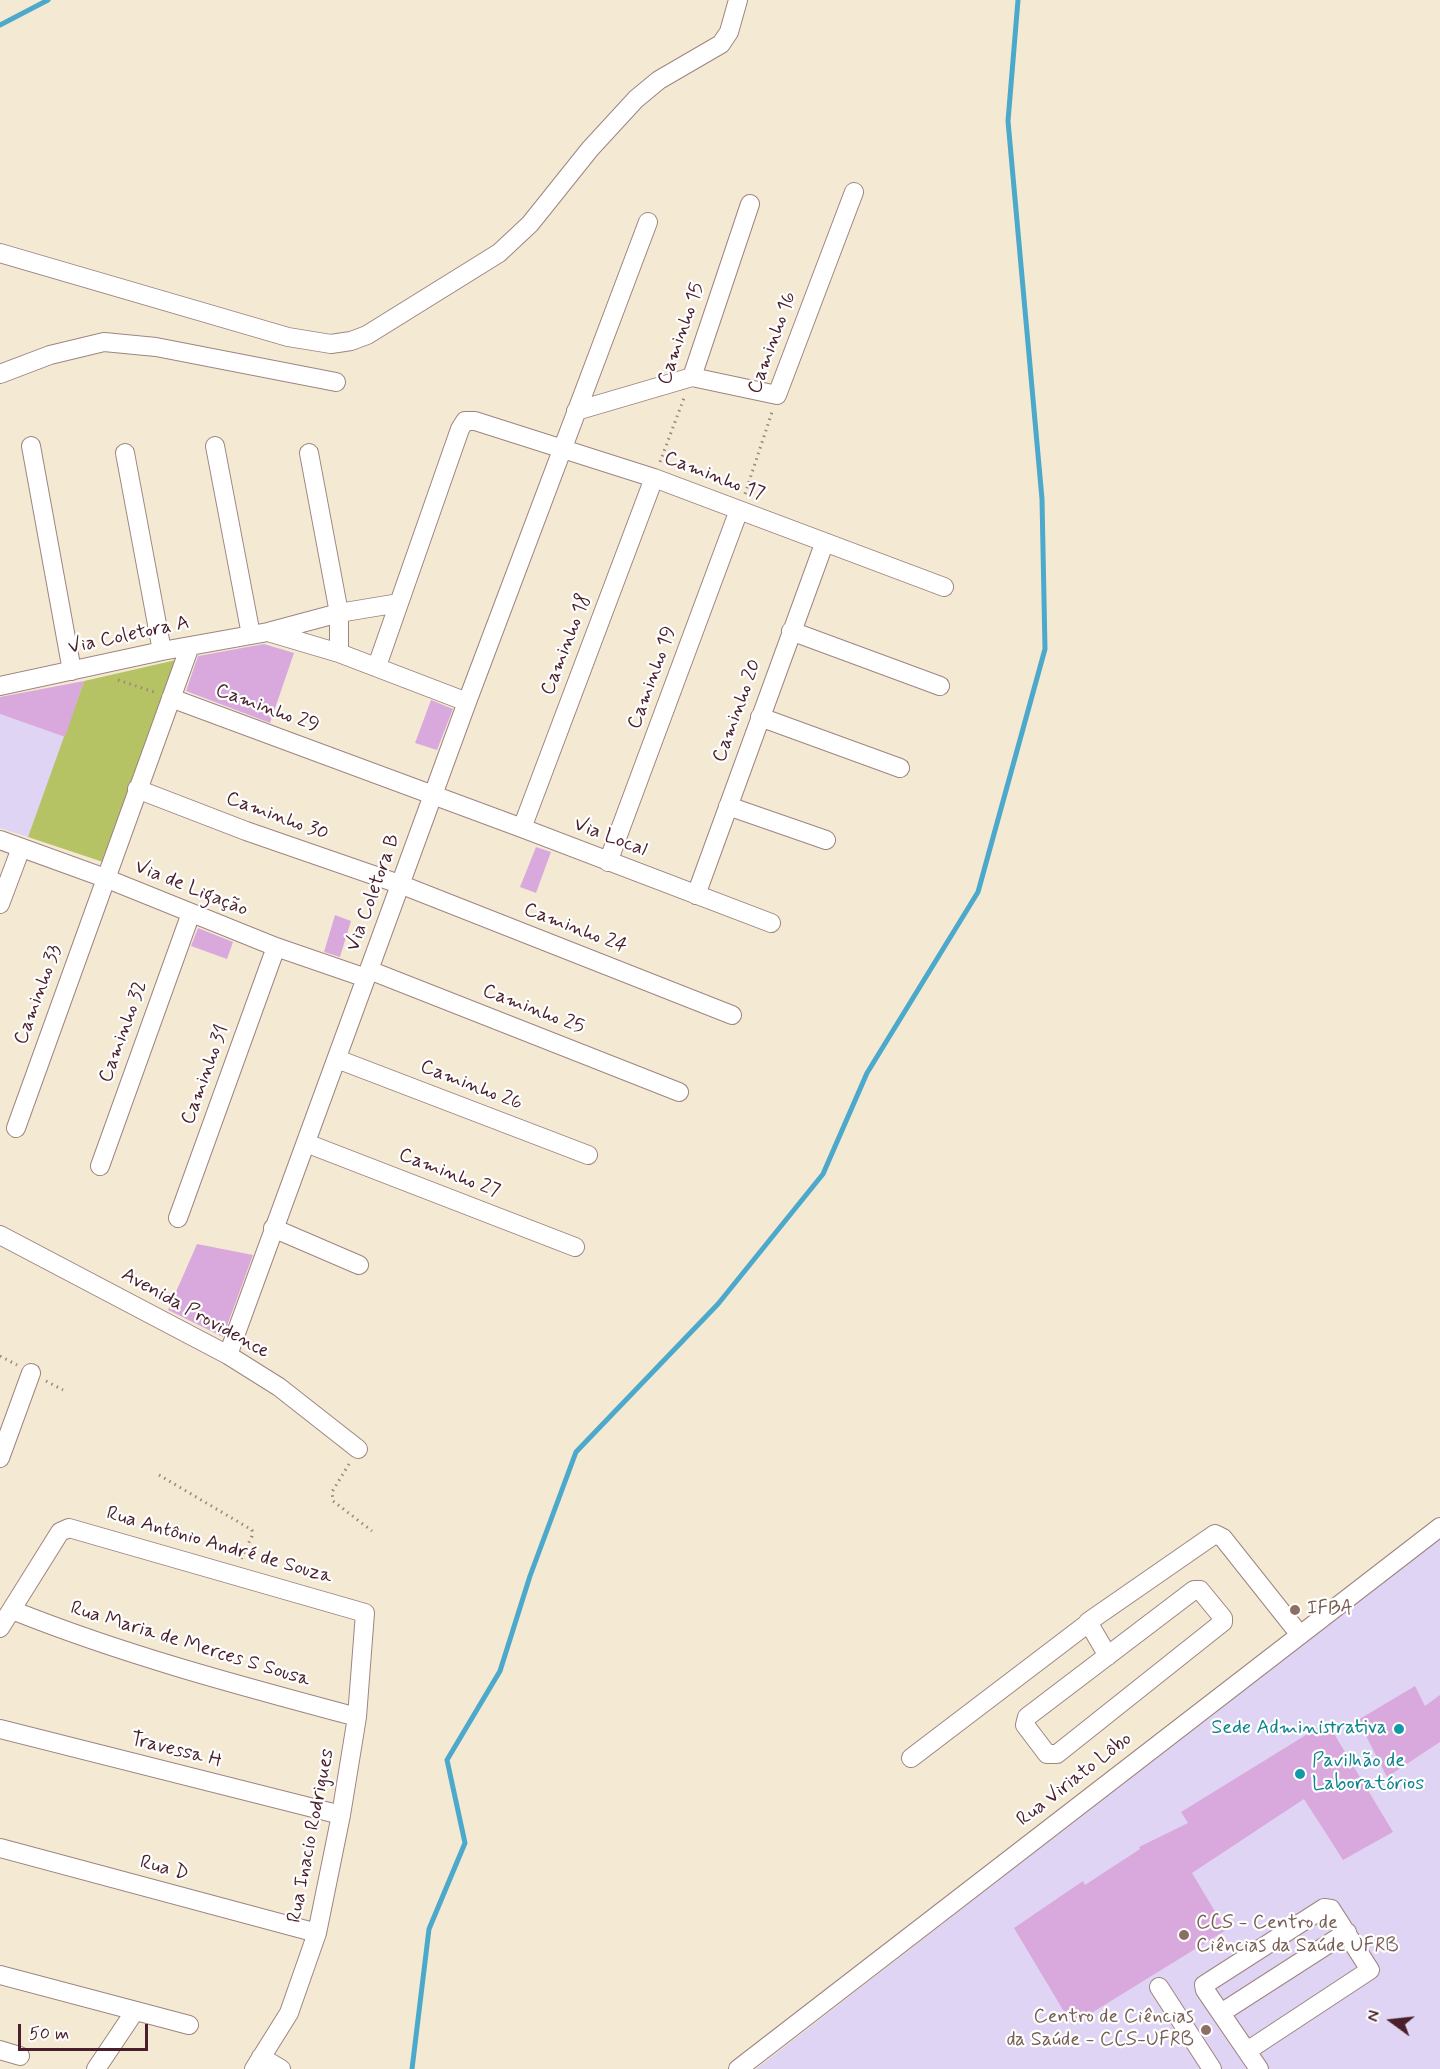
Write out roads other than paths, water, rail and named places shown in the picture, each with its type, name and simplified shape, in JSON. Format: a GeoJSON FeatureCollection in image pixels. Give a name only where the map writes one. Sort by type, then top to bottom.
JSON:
{"type":"FeatureCollection","features":[{"type":"Feature","properties":{"kind":"street"},"geometry":{"type":"LineString","coordinates":[[0,253],[288,337],[331,344],[351,341],[403,314],[516,239],[590,149],[636,99],[658,80],[721,44],[729,32],[738,0]]}},
{"type":"Feature","properties":{"kind":"street","name":"Caminho 16"},"geometry":{"type":"LineString","coordinates":[[692,377],[777,395],[854,192]]}},
{"type":"Feature","properties":{"kind":"street","name":"Caminho 15"},"geometry":{"type":"LineString","coordinates":[[692,377],[750,204]]}},
{"type":"Feature","properties":{"kind":"street","name":"Via Coletora B"},"geometry":{"type":"LineString","coordinates":[[228,1354],[402,885],[467,702],[648,222]]}},
{"type":"Feature","properties":{"kind":"street"},"geometry":{"type":"LineString","coordinates":[[0,374],[50,355],[104,342],[156,347],[336,382]]}},
{"type":"Feature","properties":{"kind":"street"},"geometry":{"type":"LineString","coordinates":[[576,411],[692,377]]}},
{"type":"Feature","properties":{"kind":"street","name":"Caminho 17"},"geometry":{"type":"LineString","coordinates":[[399,603],[460,429],[465,421],[475,421],[654,478],[824,544],[944,587]]}},
{"type":"Feature","properties":{"kind":"street"},"geometry":{"type":"LineString","coordinates":[[31,446],[72,671]]}},
{"type":"Feature","properties":{"kind":"street"},"geometry":{"type":"LineString","coordinates":[[215,446],[260,633]]}},
{"type":"Feature","properties":{"kind":"street"},"geometry":{"type":"LineString","coordinates":[[125,453],[162,651]]}},
{"type":"Feature","properties":{"kind":"street"},"geometry":{"type":"LineString","coordinates":[[309,453],[339,613],[339,653]]}},
{"type":"Feature","properties":{"kind":"street","name":"Caminho 18"},"geometry":{"type":"LineString","coordinates":[[522,828],[654,478]]}},
{"type":"Feature","properties":{"kind":"street","name":"Caminho 19"},"geometry":{"type":"LineString","coordinates":[[608,862],[739,510]]}},
{"type":"Feature","properties":{"kind":"street","name":"Caminho 20"},"geometry":{"type":"LineString","coordinates":[[696,895],[824,544]]}},
{"type":"Feature","properties":{"kind":"street"},"geometry":{"type":"LineString","coordinates":[[377,666],[399,603]]}},
{"type":"Feature","properties":{"kind":"street","name":"Via Coletora A"},"geometry":{"type":"LineString","coordinates":[[0,686],[162,651],[260,633],[339,613],[399,603]]}},
{"type":"Feature","properties":{"kind":"street"},"geometry":{"type":"LineString","coordinates":[[791,631],[940,686]]}},
{"type":"Feature","properties":{"kind":"street","name":"Via Coletora A"},"geometry":{"type":"LineString","coordinates":[[260,633],[339,653],[467,702]]}},
{"type":"Feature","properties":{"kind":"street","name":"Caminho 33"},"geometry":{"type":"LineString","coordinates":[[16,1128],[190,646]]}},
{"type":"Feature","properties":{"kind":"street","name":"Caminho 29"},"geometry":{"type":"LineString","coordinates":[[171,698],[433,795]]}},
{"type":"Feature","properties":{"kind":"street"},"geometry":{"type":"LineString","coordinates":[[760,717],[900,768]]}},
{"type":"Feature","properties":{"kind":"street","name":"Caminho 30"},"geometry":{"type":"LineString","coordinates":[[137,789],[246,831],[402,885]]}},
{"type":"Feature","properties":{"kind":"street","name":"Via Local"},"geometry":{"type":"LineString","coordinates":[[433,795],[771,924]]}},
{"type":"Feature","properties":{"kind":"street"},"geometry":{"type":"LineString","coordinates":[[728,806],[826,840]]}},
{"type":"Feature","properties":{"kind":"street","name":"Via de Ligação"},"geometry":{"type":"LineString","coordinates":[[0,840],[105,878],[276,947],[368,974]]}},
{"type":"Feature","properties":{"kind":"street"},"geometry":{"type":"LineString","coordinates":[[0,904],[21,848]]}},
{"type":"Feature","properties":{"kind":"street","name":"Caminho 24"},"geometry":{"type":"LineString","coordinates":[[402,885],[732,1015]]}},
{"type":"Feature","properties":{"kind":"street","name":"Caminho 32"},"geometry":{"type":"LineString","coordinates":[[100,1166],[191,913]]}},
{"type":"Feature","properties":{"kind":"street","name":"Caminho 31"},"geometry":{"type":"LineString","coordinates":[[178,1218],[276,947]]}},
{"type":"Feature","properties":{"kind":"street","name":"Caminho 25"},"geometry":{"type":"LineString","coordinates":[[368,974],[679,1092]]}},
{"type":"Feature","properties":{"kind":"street","name":"Caminho 26"},"geometry":{"type":"LineString","coordinates":[[337,1059],[588,1155]]}},
{"type":"Feature","properties":{"kind":"street","name":"Caminho 27"},"geometry":{"type":"LineString","coordinates":[[306,1143],[575,1247]]}},
{"type":"Feature","properties":{"kind":"street"},"geometry":{"type":"LineString","coordinates":[[273,1228],[359,1265]]}},
{"type":"Feature","properties":{"kind":"street","name":"Avenida Providence"},"geometry":{"type":"LineString","coordinates":[[0,1235],[228,1354],[279,1387],[358,1449]]}},
{"type":"Feature","properties":{"kind":"street"},"geometry":{"type":"LineString","coordinates":[[0,1458],[31,1373]]}},
{"type":"Feature","properties":{"kind":"street","name":"Rua Viriato Lôbo"},"geometry":{"type":"LineString","coordinates":[[738,2069],[1440,1527]]}},
{"type":"Feature","properties":{"kind":"street","name":"Rua Antônio André de Souza"},"geometry":{"type":"LineString","coordinates":[[12,1610],[64,1528],[365,1612]]}},
{"type":"Feature","properties":{"kind":"street"},"geometry":{"type":"LineString","coordinates":[[912,1758],[1087,1624],[1215,1534],[1223,1538],[1300,1635]]}},
{"type":"Feature","properties":{"kind":"street"},"geometry":{"type":"LineString","coordinates":[[1196,1589],[1202,1592],[1224,1620],[1057,1754],[1049,1755],[1025,1725],[1025,1720],[1108,1656],[1196,1589]]}},
{"type":"Feature","properties":{"kind":"street"},"geometry":{"type":"LineString","coordinates":[[0,1628],[12,1610]]}},
{"type":"Feature","properties":{"kind":"street","name":"Rua Maria de Merces S Sousa"},"geometry":{"type":"LineString","coordinates":[[12,1610],[82,1637],[208,1677],[357,1718]]}},
{"type":"Feature","properties":{"kind":"street","name":"Rua Inacio Rodrigues"},"geometry":{"type":"LineString","coordinates":[[257,2063],[289,2013],[317,1933],[341,1815],[357,1718],[365,1612]]}},
{"type":"Feature","properties":{"kind":"street"},"geometry":{"type":"LineString","coordinates":[[1087,1624],[1108,1656]]}},
{"type":"Feature","properties":{"kind":"street","name":"Travessa H"},"geometry":{"type":"LineString","coordinates":[[0,1729],[341,1815]]}},
{"type":"Feature","properties":{"kind":"street","name":"Rua D"},"geometry":{"type":"LineString","coordinates":[[0,1848],[317,1933]]}},
{"type":"Feature","properties":{"kind":"street"},"geometry":{"type":"LineString","coordinates":[[1247,2051],[1370,1970],[1332,1909],[1327,1907],[1205,1984],[1205,1990],[1259,2069]]}},
{"type":"Feature","properties":{"kind":"street"},"geometry":{"type":"LineString","coordinates":[[1221,2013],[1347,1932]]}},
{"type":"Feature","properties":{"kind":"street"},"geometry":{"type":"LineString","coordinates":[[0,1975],[189,2025]]}},
{"type":"Feature","properties":{"kind":"street"},"geometry":{"type":"LineString","coordinates":[[1159,1987],[1212,2069]]}},
{"type":"Feature","properties":{"kind":"street"},"geometry":{"type":"LineString","coordinates":[[96,2069],[135,2011]]}},
{"type":"Feature","properties":{"kind":"street"},"geometry":{"type":"LineString","coordinates":[[0,2050],[20,2055]]}},
{"type":"Feature","properties":{"kind":"street"},"geometry":{"type":"LineString","coordinates":[[257,2063],[280,2069]]}},
{"type":"Feature","properties":{"kind":"waterway"},"geometry":{"type":"LineString","coordinates":[[0,25],[48,0]]}},
{"type":"Feature","properties":{"kind":"waterway"},"geometry":{"type":"LineString","coordinates":[[412,2069],[429,1929],[465,1843],[447,1760],[500,1671],[530,1576],[576,1452],[718,1304],[823,1174],[867,1073],[978,892],[1045,649],[1042,499],[1008,121],[1018,0]]}},
{"type":"Feature","properties":{"kind":"place","name":"IFBA"},"geometry":{"type":"Point","coordinates":[1295,1610]}},
{"type":"Feature","properties":{"kind":"place","name":"Sede Administrativa"},"geometry":{"type":"Point","coordinates":[1399,1729]}},
{"type":"Feature","properties":{"kind":"place","name":"Pavilhão de Laboratórios"},"geometry":{"type":"Point","coordinates":[1300,1774]}},
{"type":"Feature","properties":{"kind":"place","name":"CCS - Centro de Ciências da Saúde UFRB"},"geometry":{"type":"Point","coordinates":[1184,1935]}},
{"type":"Feature","properties":{"kind":"place","name":"Centro de Ciências da Saúde - CCS-UFRB"},"geometry":{"type":"Point","coordinates":[1206,2030]}}]}
